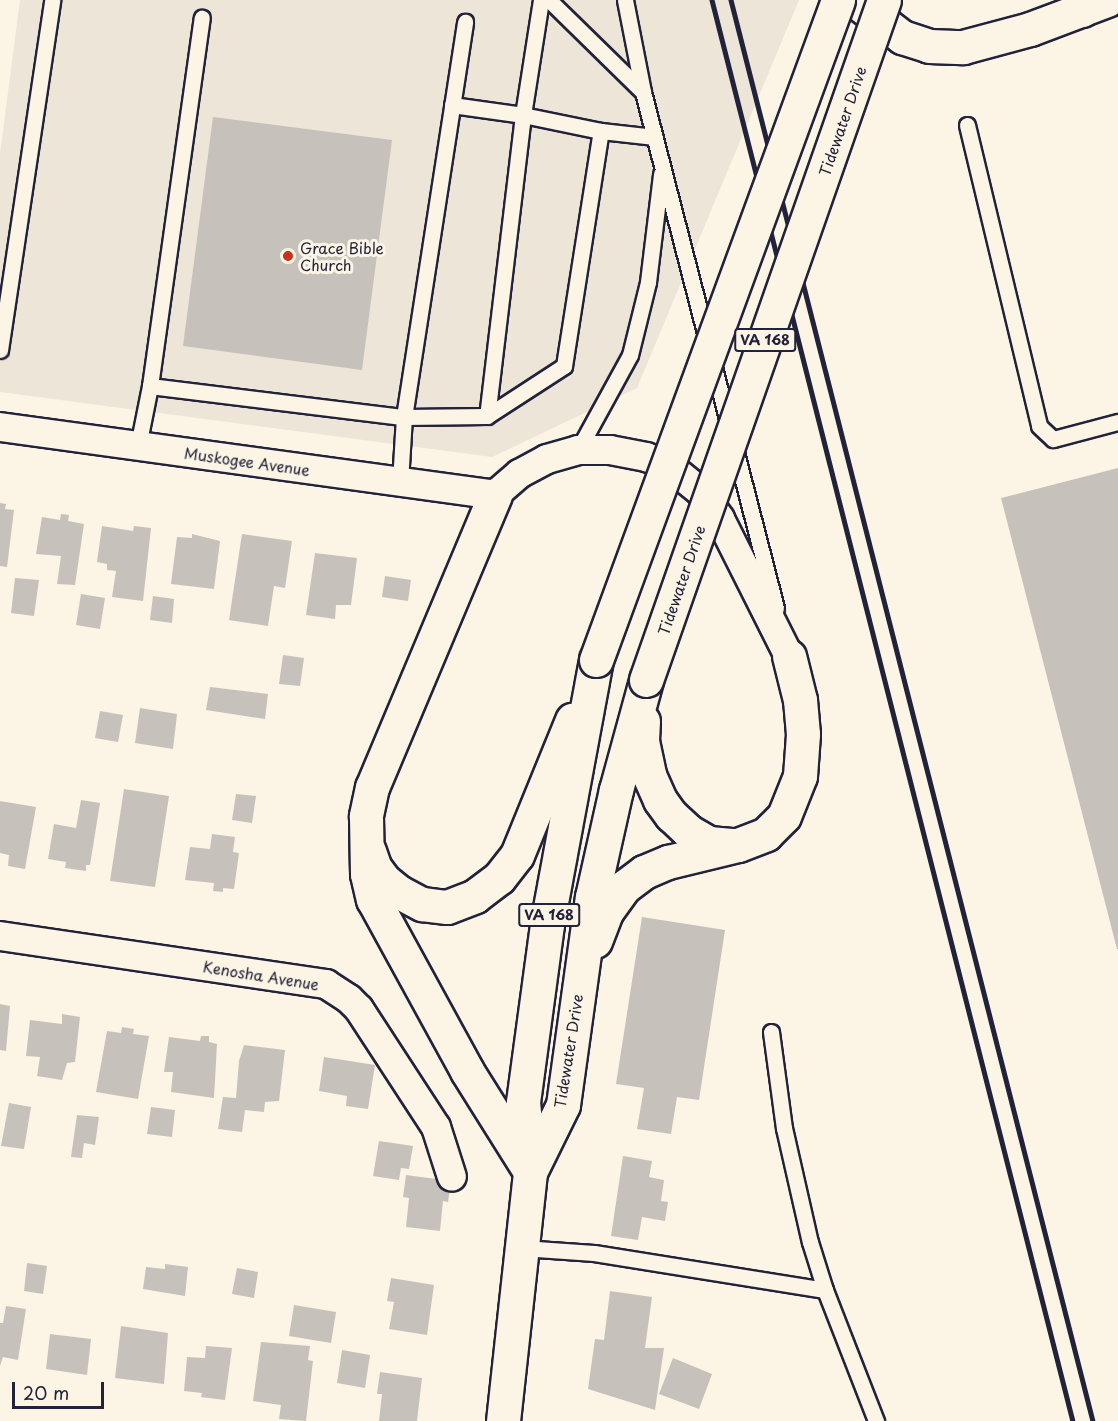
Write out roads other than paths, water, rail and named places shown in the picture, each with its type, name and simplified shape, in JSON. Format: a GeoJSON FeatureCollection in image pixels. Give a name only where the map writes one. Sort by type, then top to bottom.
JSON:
{"type":"FeatureCollection","features":[{"type":"Feature","properties":{"kind":"main road","name":"Tidewater Drive"},"geometry":{"type":"LineString","coordinates":[[503,1421],[530,1172],[522,1102],[547,924],[596,660],[838,0]]}},
{"type":"Feature","properties":{"kind":"main road"},"geometry":{"type":"LineString","coordinates":[[854,0],[902,37],[929,46],[963,47],[1030,30],[1094,4]]}},
{"type":"Feature","properties":{"kind":"main road","name":"Tidewater Drive"},"geometry":{"type":"LineString","coordinates":[[530,1172],[563,1105],[592,897],[616,790],[646,680],[884,0]]}},
{"type":"Feature","properties":{"kind":"main road"},"geometry":{"type":"LineString","coordinates":[[495,495],[372,787],[366,816],[367,874],[373,899],[467,1071],[530,1172]]}},
{"type":"Feature","properties":{"kind":"main road"},"geometry":{"type":"LineString","coordinates":[[579,984],[606,912],[624,887],[644,872],[668,862],[738,845],[766,834],[784,816],[800,776],[802,734],[800,700],[789,656]]}},
{"type":"Feature","properties":{"kind":"main road"},"geometry":{"type":"LineString","coordinates":[[368,849],[375,868],[384,880],[399,892],[422,903],[447,907],[475,896],[499,878],[517,855],[596,660]]}},
{"type":"Feature","properties":{"kind":"main road"},"geometry":{"type":"LineString","coordinates":[[646,680],[642,741],[649,774],[660,800],[688,831],[709,843],[738,845]]}},
{"type":"Feature","properties":{"kind":"street","name":"Muskogee Avenue"},"geometry":{"type":"LineString","coordinates":[[0,427],[495,495]]}},
{"type":"Feature","properties":{"kind":"street"},"geometry":{"type":"LineString","coordinates":[[495,495],[519,474],[547,459],[578,450],[610,450],[669,466],[700,491],[720,519],[789,656]]}},
{"type":"Feature","properties":{"kind":"street","name":"Kenosha Avenue"},"geometry":{"type":"LineString","coordinates":[[0,936],[326,984],[350,999],[358,1009],[436,1127],[452,1177]]}},
{"type":"Feature","properties":{"kind":"lane"},"geometry":{"type":"LineString","coordinates":[[0,350],[52,0]]}},
{"type":"Feature","properties":{"kind":"lane"},"geometry":{"type":"LineString","coordinates":[[487,416],[523,115],[540,0]]}},
{"type":"Feature","properties":{"kind":"lane"},"geometry":{"type":"LineString","coordinates":[[549,0],[643,92]]}},
{"type":"Feature","properties":{"kind":"lane"},"geometry":{"type":"LineString","coordinates":[[625,0],[643,92],[789,656]]}},
{"type":"Feature","properties":{"kind":"lane"},"geometry":{"type":"LineString","coordinates":[[138,446],[150,386],[202,18]]}},
{"type":"Feature","properties":{"kind":"lane"},"geometry":{"type":"LineString","coordinates":[[400,482],[404,417],[465,22]]}},
{"type":"Feature","properties":{"kind":"lane"},"geometry":{"type":"LineString","coordinates":[[452,105],[523,115],[601,131],[655,137]]}},
{"type":"Feature","properties":{"kind":"lane"},"geometry":{"type":"LineString","coordinates":[[967,125],[1039,426],[1053,439],[1118,422]]}},
{"type":"Feature","properties":{"kind":"lane"},"geometry":{"type":"LineString","coordinates":[[150,386],[404,417],[487,416],[564,366],[601,131]]}},
{"type":"Feature","properties":{"kind":"lane"},"geometry":{"type":"LineString","coordinates":[[578,450],[630,356],[637,334],[648,282],[662,165]]}},
{"type":"Feature","properties":{"kind":"lane"},"geometry":{"type":"LineString","coordinates":[[771,1032],[784,1128],[810,1242],[861,1389],[876,1421]]}},
{"type":"Feature","properties":{"kind":"lane"},"geometry":{"type":"LineString","coordinates":[[522,1248],[594,1253],[825,1290]]}},
{"type":"Feature","properties":{"kind":"railway"},"geometry":{"type":"LineString","coordinates":[[712,0],[1073,1421]]}},
{"type":"Feature","properties":{"kind":"railway"},"geometry":{"type":"LineString","coordinates":[[731,0],[1093,1421]]}},
{"type":"Feature","properties":{"kind":"place","name":"Grace Bible Church"},"geometry":{"type":"Point","coordinates":[288,256]}}]}
